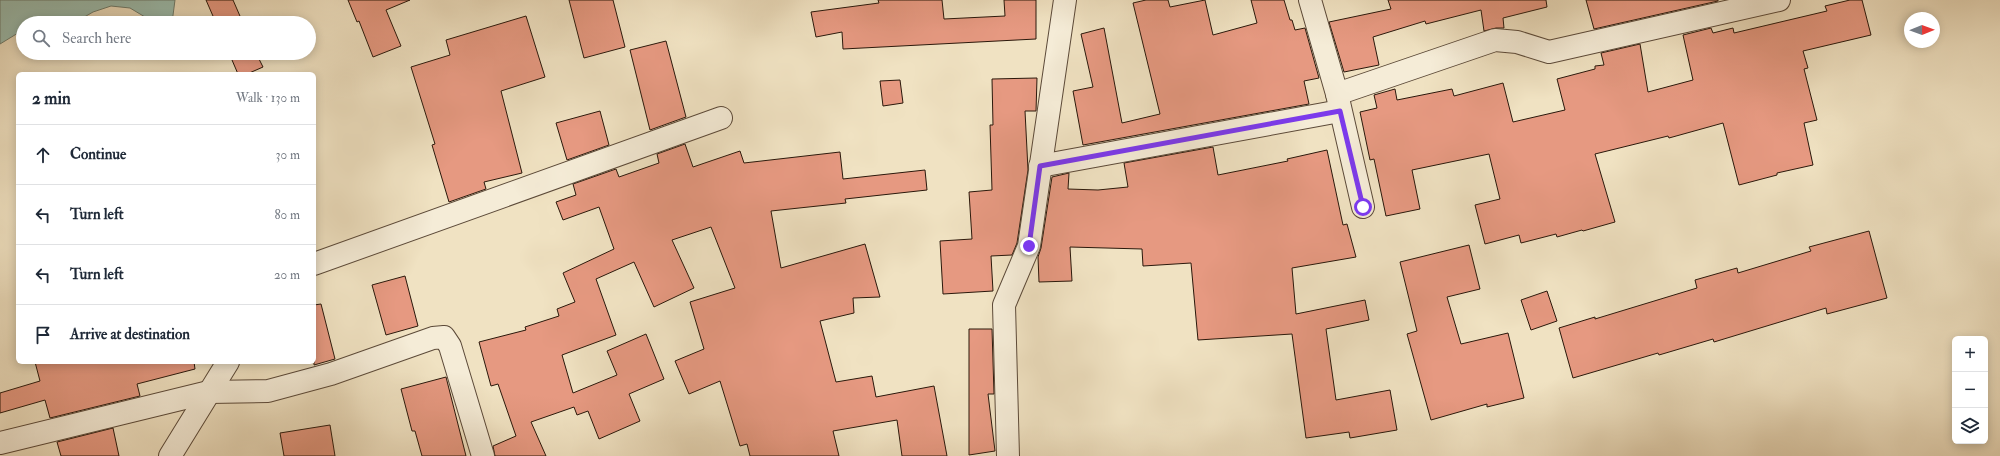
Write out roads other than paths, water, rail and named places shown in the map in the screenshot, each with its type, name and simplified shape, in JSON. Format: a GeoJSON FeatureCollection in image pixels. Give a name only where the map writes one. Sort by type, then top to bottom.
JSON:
{"type":"FeatureCollection","features":[{"type":"Feature","properties":{"kind":"street"},"geometry":{"type":"LineString","coordinates":[[1008,456],[1004,305],[1029,246],[1065,0]]}},
{"type":"Feature","properties":{"kind":"street"},"geometry":{"type":"LineString","coordinates":[[1310,0],[1338,102],[1363,207]]}},
{"type":"Feature","properties":{"kind":"street"},"geometry":{"type":"LineString","coordinates":[[1040,166],[1338,102],[1495,40],[1517,42],[1549,52],[1779,0]]}},
{"type":"Feature","properties":{"kind":"street"},"geometry":{"type":"LineString","coordinates":[[316,263],[721,118]]}},
{"type":"Feature","properties":{"kind":"street"},"geometry":{"type":"LineString","coordinates":[[0,443],[209,392],[268,391],[332,374],[433,338],[444,337],[450,346],[483,456]]}},
{"type":"Feature","properties":{"kind":"street"},"geometry":{"type":"LineString","coordinates":[[170,456],[227,364]]}}]}
